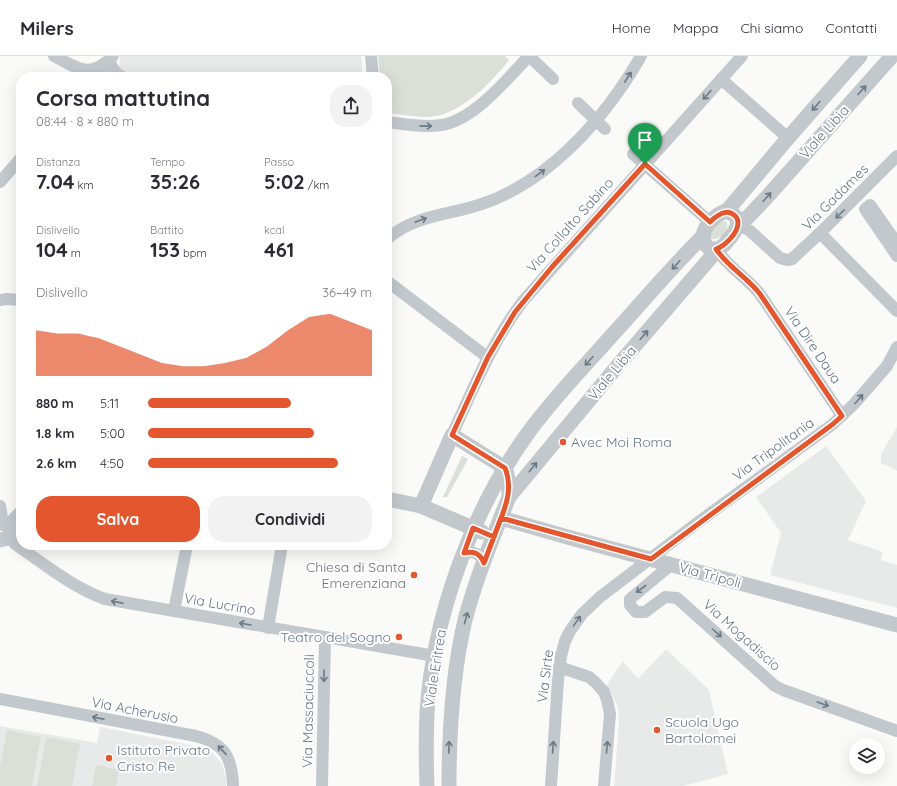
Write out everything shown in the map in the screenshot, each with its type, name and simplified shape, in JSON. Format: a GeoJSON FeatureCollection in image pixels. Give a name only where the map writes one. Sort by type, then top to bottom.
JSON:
{"type":"FeatureCollection","features":[{"type":"Feature","properties":{"kind":"street"},"geometry":{"type":"LineString","coordinates":[[54,56],[75,72],[91,70],[99,67],[112,57]]}},
{"type":"Feature","properties":{"kind":"street"},"geometry":{"type":"LineString","coordinates":[[371,56],[373,72]]}},
{"type":"Feature","properties":{"kind":"street"},"geometry":{"type":"LineString","coordinates":[[392,122],[429,126],[454,122],[471,112],[487,99],[530,56],[553,79]]}},
{"type":"Feature","properties":{"kind":"street"},"geometry":{"type":"LineString","coordinates":[[392,235],[404,227],[420,220],[482,204],[514,190],[550,165],[578,140],[614,98],[641,56]]}},
{"type":"Feature","properties":{"kind":"street","name":"Via Collalto Sabino"},"geometry":{"type":"LineString","coordinates":[[452,435],[488,357],[509,321],[523,301],[742,56]]}},
{"type":"Feature","properties":{"kind":"street","name":"Viale Libia"},"geometry":{"type":"LineString","coordinates":[[726,212],[860,56]]}},
{"type":"Feature","properties":{"kind":"street","name":"Viale Libia"},"geometry":{"type":"LineString","coordinates":[[738,224],[748,217],[767,197],[892,56]]}},
{"type":"Feature","properties":{"kind":"street"},"geometry":{"type":"LineString","coordinates":[[112,57],[112,67],[118,72]]}},
{"type":"Feature","properties":{"kind":"street"},"geometry":{"type":"LineString","coordinates":[[721,79],[788,138]]}},
{"type":"Feature","properties":{"kind":"street"},"geometry":{"type":"LineString","coordinates":[[578,103],[605,129]]}},
{"type":"Feature","properties":{"kind":"street"},"geometry":{"type":"LineString","coordinates":[[633,154],[710,222]]}},
{"type":"Feature","properties":{"kind":"street","name":"Via Gadames"},"geometry":{"type":"LineString","coordinates":[[738,224],[750,231],[780,258],[787,260],[793,258],[858,196],[897,156]]}},
{"type":"Feature","properties":{"kind":"street"},"geometry":{"type":"LineString","coordinates":[[0,182],[16,164]]}},
{"type":"Feature","properties":{"kind":"street"},"geometry":{"type":"LineString","coordinates":[[858,196],[897,243]]}},
{"type":"Feature","properties":{"kind":"street"},"geometry":{"type":"LineString","coordinates":[[867,207],[897,256]]}},
{"type":"Feature","properties":{"kind":"street"},"geometry":{"type":"LineString","coordinates":[[726,212],[734,215],[738,219],[738,224],[735,232],[721,247],[716,249],[709,248],[706,245],[703,236],[704,231],[710,222],[718,215],[726,212]]}},
{"type":"Feature","properties":{"kind":"street"},"geometry":{"type":"LineString","coordinates":[[820,233],[897,311]]}},
{"type":"Feature","properties":{"kind":"street","name":"Viale Libia"},"geometry":{"type":"LineString","coordinates":[[473,528],[493,488],[528,434],[555,400],[703,236]]}},
{"type":"Feature","properties":{"kind":"street","name":"Viale Libia"},"geometry":{"type":"LineString","coordinates":[[508,497],[616,367],[712,256],[716,249]]}},
{"type":"Feature","properties":{"kind":"street","name":"Via Dire Daua"},"geometry":{"type":"LineString","coordinates":[[716,249],[725,261],[758,291],[842,416]]}},
{"type":"Feature","properties":{"kind":"street"},"geometry":{"type":"LineString","coordinates":[[392,284],[488,357]]}},
{"type":"Feature","properties":{"kind":"street"},"geometry":{"type":"LineString","coordinates":[[0,300],[16,300]]}},
{"type":"Feature","properties":{"kind":"street","name":"Via Tripolitania"},"geometry":{"type":"LineString","coordinates":[[651,559],[833,424],[887,366],[897,348]]}},
{"type":"Feature","properties":{"kind":"street"},"geometry":{"type":"LineString","coordinates":[[421,506],[452,435],[505,468],[509,482],[508,497]]}},
{"type":"Feature","properties":{"kind":"street","name":"Viale Eritrea"},"geometry":{"type":"LineString","coordinates":[[449,786],[450,730],[454,679],[465,620],[508,497]]}},
{"type":"Feature","properties":{"kind":"street"},"geometry":{"type":"LineString","coordinates":[[392,500],[421,506],[494,537]]}},
{"type":"Feature","properties":{"kind":"street"},"geometry":{"type":"LineString","coordinates":[[0,506],[6,532]]}},
{"type":"Feature","properties":{"kind":"street","name":"Via Tripoli"},"geometry":{"type":"LineString","coordinates":[[501,518],[897,625]]}},
{"type":"Feature","properties":{"kind":"street"},"geometry":{"type":"LineString","coordinates":[[6,532],[16,519]]}},
{"type":"Feature","properties":{"kind":"street","name":"Viale Eritrea"},"geometry":{"type":"LineString","coordinates":[[426,786],[427,711],[435,656],[445,611],[473,528]]}},
{"type":"Feature","properties":{"kind":"street","name":"Via Lucrino"},"geometry":{"type":"LineString","coordinates":[[6,532],[16,540]]}},
{"type":"Feature","properties":{"kind":"street","name":"Via Lucrino"},"geometry":{"type":"LineString","coordinates":[[29,550],[72,584],[92,595],[118,602],[435,656]]}},
{"type":"Feature","properties":{"kind":"street"},"geometry":{"type":"LineString","coordinates":[[174,611],[185,550]]}},
{"type":"Feature","properties":{"kind":"street"},"geometry":{"type":"LineString","coordinates":[[268,628],[281,550]]}},
{"type":"Feature","properties":{"kind":"street"},"geometry":{"type":"LineString","coordinates":[[464,553],[476,553],[480,556],[484,563]]}},
{"type":"Feature","properties":{"kind":"street","name":"Via Sirte"},"geometry":{"type":"LineString","coordinates":[[551,786],[560,656],[565,641],[582,614],[596,601],[651,559]]}},
{"type":"Feature","properties":{"kind":"street","name":"Via Mogadiscio"},"geometry":{"type":"LineString","coordinates":[[672,564],[632,596],[629,602],[634,610],[639,613],[645,612],[665,597],[677,598],[775,686],[897,731]]}},
{"type":"Feature","properties":{"kind":"street","name":"Via Massaciuccoli"},"geometry":{"type":"LineString","coordinates":[[322,786],[325,637]]}},
{"type":"Feature","properties":{"kind":"street"},"geometry":{"type":"LineString","coordinates":[[559,667],[589,677],[604,692],[610,714],[604,786]]}},
{"type":"Feature","properties":{"kind":"street","name":"Via Acherusio"},"geometry":{"type":"LineString","coordinates":[[0,699],[207,740],[218,746],[227,756],[231,768],[232,786]]}},
{"type":"Feature","properties":{"kind":"shaded area"},"geometry":{"type":"Polygon","coordinates":[[[120,56],[361,56],[363,72],[126,72],[119,66],[120,56]]]}},
{"type":"Feature","properties":{"kind":"shaded area"},"geometry":{"type":"Polygon","coordinates":[[[378,56],[505,56],[509,60],[493,79],[462,105],[439,115],[427,117],[392,114],[392,72],[380,72],[378,56]]]}},
{"type":"Feature","properties":{"kind":"shaded area"},"geometry":{"type":"Polygon","coordinates":[[[723,221],[727,222],[726,232],[718,238],[712,239],[710,237],[714,228],[723,221]]]}},
{"type":"Feature","properties":{"kind":"shaded area"},"geometry":{"type":"Polygon","coordinates":[[[897,427],[897,471],[881,463],[881,454],[897,427]]]}},
{"type":"Feature","properties":{"kind":"shaded area"},"geometry":{"type":"Polygon","coordinates":[[[826,446],[866,501],[848,540],[883,552],[881,560],[897,565],[897,608],[770,575],[781,533],[756,497],[826,446]]]}},
{"type":"Feature","properties":{"kind":"shaded area"},"geometry":{"type":"Polygon","coordinates":[[[462,456],[468,459],[447,497],[443,497],[462,456]]]}},
{"type":"Feature","properties":{"kind":"shaded area"},"geometry":{"type":"Polygon","coordinates":[[[666,649],[709,690],[728,774],[683,786],[614,786],[619,722],[618,708],[612,694],[606,686],[623,661],[638,679],[666,649]]]}},
{"type":"Feature","properties":{"kind":"shaded area","name":"Istituto Privato Cristo Re"},"geometry":{"type":"Polygon","coordinates":[[[0,726],[97,743],[100,727],[186,744],[212,752],[222,764],[226,779],[226,786],[0,786],[0,726]]]}},
{"type":"Feature","properties":{"kind":"shaded area"},"geometry":{"type":"Polygon","coordinates":[[[7,730],[41,737],[32,786],[0,786],[0,767],[7,730]]]}},
{"type":"Feature","properties":{"kind":"shaded area"},"geometry":{"type":"Polygon","coordinates":[[[46,737],[80,744],[72,786],[37,786],[46,737]]]}},
{"type":"Feature","properties":{"kind":"shaded area"},"geometry":{"type":"Polygon","coordinates":[[[96,765],[119,770],[116,786],[92,786],[96,765]]]}},
{"type":"Feature","properties":{"kind":"place","name":"Avec Moi Roma"},"geometry":{"type":"Point","coordinates":[563,442]}},
{"type":"Feature","properties":{"kind":"place","name":"Chiesa di Santa Emerenziana"},"geometry":{"type":"Point","coordinates":[414,575]}},
{"type":"Feature","properties":{"kind":"place","name":"Teatro del Sogno"},"geometry":{"type":"Point","coordinates":[399,637]}},
{"type":"Feature","properties":{"kind":"place","name":"Scuola Ugo Bartolomei"},"geometry":{"type":"Point","coordinates":[657,730]}},
{"type":"Feature","properties":{"kind":"place","name":"Istituto Privato Cristo Re"},"geometry":{"type":"Point","coordinates":[109,758]}},
{"type":"Feature","properties":{"kind":"route"},"geometry":{"type":"LineString","coordinates":[[645,164],[552,267],[515,312],[488,357],[452,435],[505,468],[507,473],[509,486],[508,497],[494,537],[473,528],[464,553],[476,553],[480,556],[484,563],[494,537],[501,518],[651,559],[697,523],[842,416],[758,291],[725,261],[716,249],[726,243],[735,232],[738,219],[729,212],[723,212],[710,222],[645,164]]}}]}
